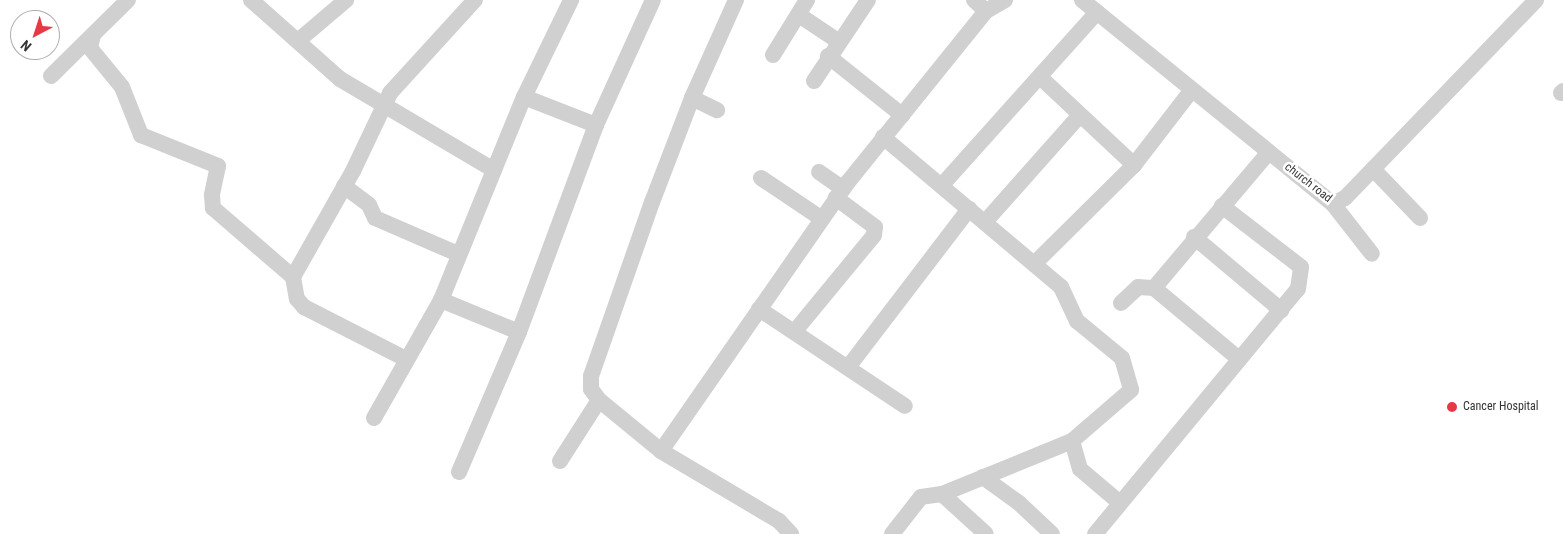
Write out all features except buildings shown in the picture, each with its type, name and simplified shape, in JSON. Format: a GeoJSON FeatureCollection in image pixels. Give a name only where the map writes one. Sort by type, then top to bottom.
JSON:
{"type":"FeatureCollection","features":[{"type":"Feature","properties":{"kind":"street"},"geometry":{"type":"LineString","coordinates":[[51,76],[128,0]]}},
{"type":"Feature","properties":{"kind":"street"},"geometry":{"type":"LineString","coordinates":[[251,0],[299,40],[340,79],[494,170]]}},
{"type":"Feature","properties":{"kind":"street"},"geometry":{"type":"LineString","coordinates":[[299,40],[346,0]]}},
{"type":"Feature","properties":{"kind":"street"},"geometry":{"type":"LineString","coordinates":[[292,277],[344,186],[382,105],[474,0]]}},
{"type":"Feature","properties":{"kind":"street"},"geometry":{"type":"LineString","coordinates":[[374,418],[441,300],[458,254],[524,97],[571,0]]}},
{"type":"Feature","properties":{"kind":"street"},"geometry":{"type":"LineString","coordinates":[[459,472],[519,332],[596,125],[654,0]]}},
{"type":"Feature","properties":{"kind":"street"},"geometry":{"type":"LineString","coordinates":[[736,0],[692,98],[591,376],[591,389],[599,400],[660,450],[778,521],[791,534]]}},
{"type":"Feature","properties":{"kind":"street"},"geometry":{"type":"LineString","coordinates":[[774,55],[807,0]]}},
{"type":"Feature","properties":{"kind":"street"},"geometry":{"type":"LineString","coordinates":[[814,81],[838,41],[868,0]]}},
{"type":"Feature","properties":{"kind":"street"},"geometry":{"type":"LineString","coordinates":[[660,450],[840,193],[902,115],[980,5],[1005,0]]}},
{"type":"Feature","properties":{"kind":"street","name":"church road"},"geometry":{"type":"LineString","coordinates":[[1082,0],[1333,204],[1345,198],[1536,0]]}},
{"type":"Feature","properties":{"kind":"street"},"geometry":{"type":"LineString","coordinates":[[942,185],[1097,12]]}},
{"type":"Feature","properties":{"kind":"street"},"geometry":{"type":"LineString","coordinates":[[798,16],[838,41]]}},
{"type":"Feature","properties":{"kind":"street"},"geometry":{"type":"LineString","coordinates":[[93,35],[90,48],[122,87],[141,135],[218,166],[212,195],[213,208],[292,277],[297,299],[304,307],[406,359]]}},
{"type":"Feature","properties":{"kind":"street"},"geometry":{"type":"LineString","coordinates":[[828,56],[902,115]]}},
{"type":"Feature","properties":{"kind":"street"},"geometry":{"type":"LineString","coordinates":[[1040,77],[1134,165]]}},
{"type":"Feature","properties":{"kind":"street"},"geometry":{"type":"LineString","coordinates":[[1034,264],[1134,165],[1191,90]]}},
{"type":"Feature","properties":{"kind":"street"},"geometry":{"type":"LineString","coordinates":[[524,97],[596,125]]}},
{"type":"Feature","properties":{"kind":"street"},"geometry":{"type":"LineString","coordinates":[[692,98],[717,110]]}},
{"type":"Feature","properties":{"kind":"street"},"geometry":{"type":"LineString","coordinates":[[985,222],[1080,115]]}},
{"type":"Feature","properties":{"kind":"street"},"geometry":{"type":"LineString","coordinates":[[883,137],[1061,287],[1077,320],[1122,358],[1129,374],[1131,390],[1072,440],[942,494],[921,497],[892,534]]}},
{"type":"Feature","properties":{"kind":"street"},"geometry":{"type":"LineString","coordinates":[[1154,288],[1194,237],[1269,152]]}},
{"type":"Feature","properties":{"kind":"street"},"geometry":{"type":"LineString","coordinates":[[1373,169],[1420,218]]}},
{"type":"Feature","properties":{"kind":"street"},"geometry":{"type":"LineString","coordinates":[[795,332],[874,235],[875,227],[820,172]]}},
{"type":"Feature","properties":{"kind":"street"},"geometry":{"type":"LineString","coordinates":[[761,178],[822,219]]}},
{"type":"Feature","properties":{"kind":"street"},"geometry":{"type":"LineString","coordinates":[[344,186],[369,205],[375,218],[458,254]]}},
{"type":"Feature","properties":{"kind":"street"},"geometry":{"type":"LineString","coordinates":[[1333,204],[1372,254]]}},
{"type":"Feature","properties":{"kind":"street"},"geometry":{"type":"LineString","coordinates":[[1095,534],[1298,289],[1301,267],[1222,206]]}},
{"type":"Feature","properties":{"kind":"street"},"geometry":{"type":"LineString","coordinates":[[849,366],[969,209]]}},
{"type":"Feature","properties":{"kind":"street"},"geometry":{"type":"LineString","coordinates":[[1194,237],[1281,310]]}},
{"type":"Feature","properties":{"kind":"street"},"geometry":{"type":"LineString","coordinates":[[1121,303],[1138,287],[1154,288],[1239,360]]}},
{"type":"Feature","properties":{"kind":"street"},"geometry":{"type":"LineString","coordinates":[[441,300],[519,332]]}},
{"type":"Feature","properties":{"kind":"street"},"geometry":{"type":"LineString","coordinates":[[759,308],[849,366],[905,406]]}},
{"type":"Feature","properties":{"kind":"street"},"geometry":{"type":"LineString","coordinates":[[560,460],[599,400]]}},
{"type":"Feature","properties":{"kind":"street"},"geometry":{"type":"LineString","coordinates":[[1072,440],[1080,468],[1120,502]]}},
{"type":"Feature","properties":{"kind":"street"},"geometry":{"type":"LineString","coordinates":[[983,477],[1019,503],[1052,534]]}},
{"type":"Feature","properties":{"kind":"street"},"geometry":{"type":"LineString","coordinates":[[942,494],[986,534]]}},
{"type":"Feature","properties":{"kind":"place","name":"Cancer Hospital"},"geometry":{"type":"Point","coordinates":[1452,407]}}]}
